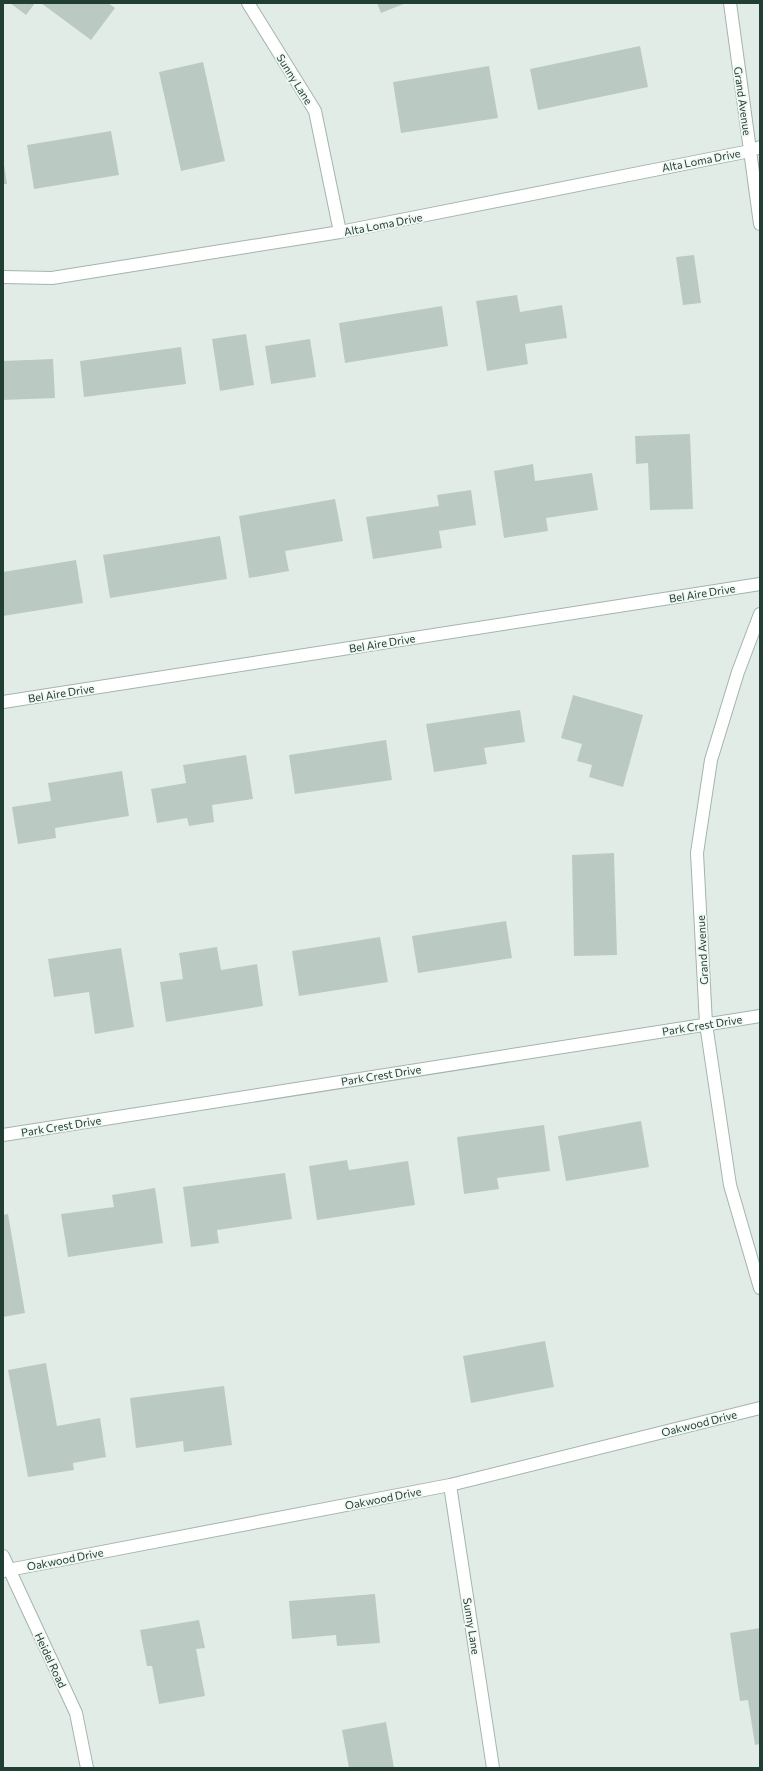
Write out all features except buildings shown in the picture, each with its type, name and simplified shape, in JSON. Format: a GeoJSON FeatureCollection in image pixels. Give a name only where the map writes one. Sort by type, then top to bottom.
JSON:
{"type":"FeatureCollection","features":[{"type":"Feature","properties":{"kind":"street","name":"Sunny Lane"},"geometry":{"type":"LineString","coordinates":[[248,3],[315,111],[340,232]]}},
{"type":"Feature","properties":{"kind":"street","name":"Grand Avenue"},"geometry":{"type":"LineString","coordinates":[[730,3],[755,149],[760,224]]}},
{"type":"Feature","properties":{"kind":"street","name":"Alta Loma Drive"},"geometry":{"type":"LineString","coordinates":[[3,277],[52,278],[340,232],[755,149]]}},
{"type":"Feature","properties":{"kind":"street","name":"Bel Aire Drive"},"geometry":{"type":"LineString","coordinates":[[3,702],[760,584]]}},
{"type":"Feature","properties":{"kind":"street","name":"Grand Avenue"},"geometry":{"type":"LineString","coordinates":[[760,614],[738,672],[712,760],[697,853],[706,1024],[730,1185],[760,1288]]}},
{"type":"Feature","properties":{"kind":"street","name":"Park Crest Drive"},"geometry":{"type":"LineString","coordinates":[[3,1135],[760,1016]]}},
{"type":"Feature","properties":{"kind":"street","name":"Oakwood Drive"},"geometry":{"type":"LineString","coordinates":[[6,1570],[450,1485],[760,1408]]}},
{"type":"Feature","properties":{"kind":"street","name":"Sunny Lane"},"geometry":{"type":"LineString","coordinates":[[450,1485],[493,1768]]}},
{"type":"Feature","properties":{"kind":"street","name":"Heidel Road"},"geometry":{"type":"LineString","coordinates":[[3,1556],[6,1570],[76,1713],[88,1768]]}}]}
